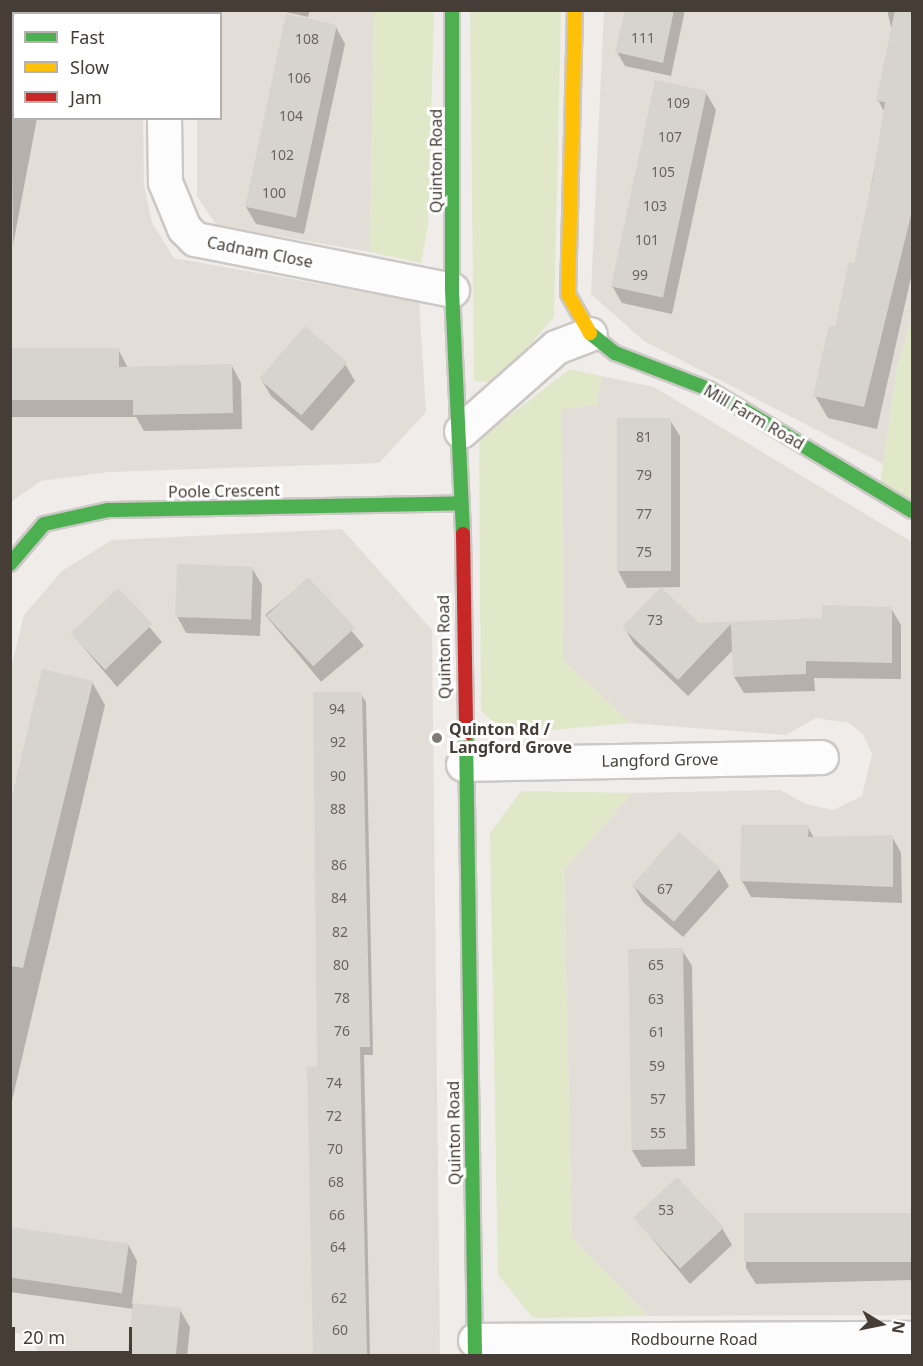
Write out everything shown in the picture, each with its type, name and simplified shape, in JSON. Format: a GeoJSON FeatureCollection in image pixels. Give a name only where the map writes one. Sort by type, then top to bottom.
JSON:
{"type":"FeatureCollection","features":[{"type":"Feature","properties":{"kind":"street","name":"Quinton Road"},"geometry":{"type":"LineString","coordinates":[[452,10],[452,290],[461,431],[459,503],[475,1348]]}},
{"type":"Feature","properties":{"kind":"street","name":"Mill Farm Road"},"geometry":{"type":"LineString","coordinates":[[575,10],[568,294],[590,334],[615,353],[710,389],[912,511]]}},
{"type":"Feature","properties":{"kind":"street","name":"Cadnam Close"},"geometry":{"type":"LineString","coordinates":[[164,120],[165,182],[184,228],[195,238],[452,290]]}},
{"type":"Feature","properties":{"kind":"street"},"geometry":{"type":"LineString","coordinates":[[461,431],[556,347],[590,334]]}},
{"type":"Feature","properties":{"kind":"street","name":"Poole Crescent"},"geometry":{"type":"LineString","coordinates":[[10,564],[44,524],[108,510],[459,503]]}},
{"type":"Feature","properties":{"kind":"street","name":"Langford Grove"},"geometry":{"type":"LineString","coordinates":[[463,764],[821,757]]}},
{"type":"Feature","properties":{"kind":"street","name":"Rodbourne Road"},"geometry":{"type":"LineString","coordinates":[[475,1348],[912,1338]]}},
{"type":"Feature","properties":{"kind":"shaded area"},"geometry":{"type":"Polygon","coordinates":[[[11,11],[140,11],[12,12],[12,120],[143,120],[144,185],[152,223],[174,258],[419,302],[426,412],[379,463],[109,472],[41,481],[11,502],[11,11]]]}},
{"type":"Feature","properties":{"kind":"shaded area"},"geometry":{"type":"Polygon","coordinates":[[[196,11],[374,11],[370,252],[216,225],[197,196],[197,120],[222,120],[222,12],[196,11]]]}},
{"type":"Feature","properties":{"kind":"shaded area"},"geometry":{"type":"Polygon","coordinates":[[[604,11],[912,11],[912,319],[897,368],[883,464],[644,341],[591,294],[604,11]]]}},
{"type":"Feature","properties":{"kind":"shaded area"},"geometry":{"type":"Polygon","coordinates":[[[601,376],[654,387],[912,542],[912,1315],[648,1316],[572,1238],[564,870],[632,793],[780,790],[806,804],[833,810],[862,796],[872,754],[863,734],[849,723],[816,718],[786,735],[630,723],[563,660],[562,408],[597,405],[601,376]]]}},
{"type":"Feature","properties":{"kind":"shaded area"},"geometry":{"type":"Polygon","coordinates":[[[342,529],[432,630],[440,1355],[40,1355],[29,1335],[11,1332],[10,672],[24,615],[62,571],[112,540],[342,529]]]}},
{"type":"Feature","properties":{"kind":"green space"},"geometry":{"type":"Polygon","coordinates":[[[374,11],[434,11],[428,225],[421,263],[370,252],[374,11]]]}},
{"type":"Feature","properties":{"kind":"green space"},"geometry":{"type":"Polygon","coordinates":[[[470,11],[561,11],[554,317],[500,380],[489,382],[474,381],[470,11]]]}},
{"type":"Feature","properties":{"kind":"green space"},"geometry":{"type":"Polygon","coordinates":[[[912,319],[912,511],[879,491],[897,368],[912,319]]]}},
{"type":"Feature","properties":{"kind":"green space"},"geometry":{"type":"Polygon","coordinates":[[[570,369],[601,376],[597,405],[562,409],[563,660],[630,723],[508,734],[481,711],[479,439],[570,369]]]}},
{"type":"Feature","properties":{"kind":"green space"},"geometry":{"type":"Polygon","coordinates":[[[521,791],[632,793],[564,870],[572,1238],[648,1316],[533,1318],[498,1275],[490,833],[521,791]]]}},
{"type":"Feature","properties":{"kind":"building"},"geometry":{"type":"Polygon","coordinates":[[[625,10],[674,10],[663,63],[615,52],[625,10]]]}},
{"type":"Feature","properties":{"kind":"building"},"geometry":{"type":"Polygon","coordinates":[[[895,10],[912,10],[912,211],[864,407],[813,396],[829,325],[835,326],[849,262],[854,263],[873,178],[885,102],[876,101],[895,10]]]}},
{"type":"Feature","properties":{"kind":"building"},"geometry":{"type":"Polygon","coordinates":[[[286,14],[337,25],[296,218],[245,207],[286,14]]]}},
{"type":"Feature","properties":{"kind":"building"},"geometry":{"type":"Polygon","coordinates":[[[655,80],[707,91],[663,297],[611,286],[655,80]]]}},
{"type":"Feature","properties":{"kind":"building"},"geometry":{"type":"Polygon","coordinates":[[[305,326],[347,363],[301,416],[259,379],[305,326]]]}},
{"type":"Feature","properties":{"kind":"building"},"geometry":{"type":"Polygon","coordinates":[[[10,348],[119,348],[119,367],[232,364],[233,413],[133,415],[133,400],[10,400],[10,348]]]}},
{"type":"Feature","properties":{"kind":"building"},"geometry":{"type":"Polygon","coordinates":[[[617,418],[671,418],[671,571],[617,571],[617,418]]]}},
{"type":"Feature","properties":{"kind":"building"},"geometry":{"type":"Polygon","coordinates":[[[177,564],[253,567],[251,620],[175,617],[177,564]]]}},
{"type":"Feature","properties":{"kind":"building"},"geometry":{"type":"Polygon","coordinates":[[[308,577],[355,627],[313,666],[266,616],[308,577]]]}},
{"type":"Feature","properties":{"kind":"building"},"geometry":{"type":"Polygon","coordinates":[[[661,587],[699,623],[822,618],[822,605],[892,607],[892,663],[806,661],[806,674],[733,677],[731,624],[678,680],[622,627],[661,587]]]}},
{"type":"Feature","properties":{"kind":"building"},"geometry":{"type":"Polygon","coordinates":[[[118,588],[153,624],[105,670],[71,634],[118,588]]]}},
{"type":"Feature","properties":{"kind":"building"},"geometry":{"type":"Polygon","coordinates":[[[42,669],[93,681],[23,968],[10,966],[10,805],[42,669]]]}},
{"type":"Feature","properties":{"kind":"building"},"geometry":{"type":"Polygon","coordinates":[[[313,692],[362,692],[370,1047],[360,1047],[367,1356],[313,1356],[307,1067],[317,1067],[313,692]]]}},
{"type":"Feature","properties":{"kind":"building"},"geometry":{"type":"Polygon","coordinates":[[[741,825],[809,825],[808,837],[893,835],[893,887],[740,881],[741,825]]]}},
{"type":"Feature","properties":{"kind":"building"},"geometry":{"type":"Polygon","coordinates":[[[679,832],[721,868],[674,922],[632,886],[679,832]]]}},
{"type":"Feature","properties":{"kind":"building"},"geometry":{"type":"Polygon","coordinates":[[[683,948],[687,1149],[632,1150],[628,949],[683,948]]]}},
{"type":"Feature","properties":{"kind":"building"},"geometry":{"type":"Polygon","coordinates":[[[677,1177],[724,1227],[680,1268],[633,1218],[677,1177]]]}},
{"type":"Feature","properties":{"kind":"building"},"geometry":{"type":"Polygon","coordinates":[[[744,1213],[912,1213],[912,1262],[744,1262],[744,1213]]]}},
{"type":"Feature","properties":{"kind":"building"},"geometry":{"type":"Polygon","coordinates":[[[10,1227],[129,1244],[122,1293],[10,1277],[10,1227]]]}},
{"type":"Feature","properties":{"kind":"building"},"geometry":{"type":"Polygon","coordinates":[[[133,1303],[181,1308],[176,1356],[127,1356],[133,1303]]]}},
{"type":"Feature","properties":{"kind":"traffic: fast"},"geometry":{"type":"LineString","coordinates":[[452,10],[452,290],[463,534]]}},
{"type":"Feature","properties":{"kind":"traffic: fast"},"geometry":{"type":"LineString","coordinates":[[590,333],[615,353],[709,389],[912,511]]}},
{"type":"Feature","properties":{"kind":"traffic: fast"},"geometry":{"type":"LineString","coordinates":[[10,564],[44,524],[108,510],[459,503]]}},
{"type":"Feature","properties":{"kind":"traffic: fast"},"geometry":{"type":"LineString","coordinates":[[466,734],[475,1356]]}},
{"type":"Feature","properties":{"kind":"traffic: slow"},"geometry":{"type":"LineString","coordinates":[[575,10],[568,294],[590,333]]}},
{"type":"Feature","properties":{"kind":"traffic: jam"},"geometry":{"type":"LineString","coordinates":[[463,534],[466,734]]}},
{"type":"Feature","properties":{"kind":"place","name":"Quinton Rd / Langford Grove"},"geometry":{"type":"Point","coordinates":[437,738]}}]}
